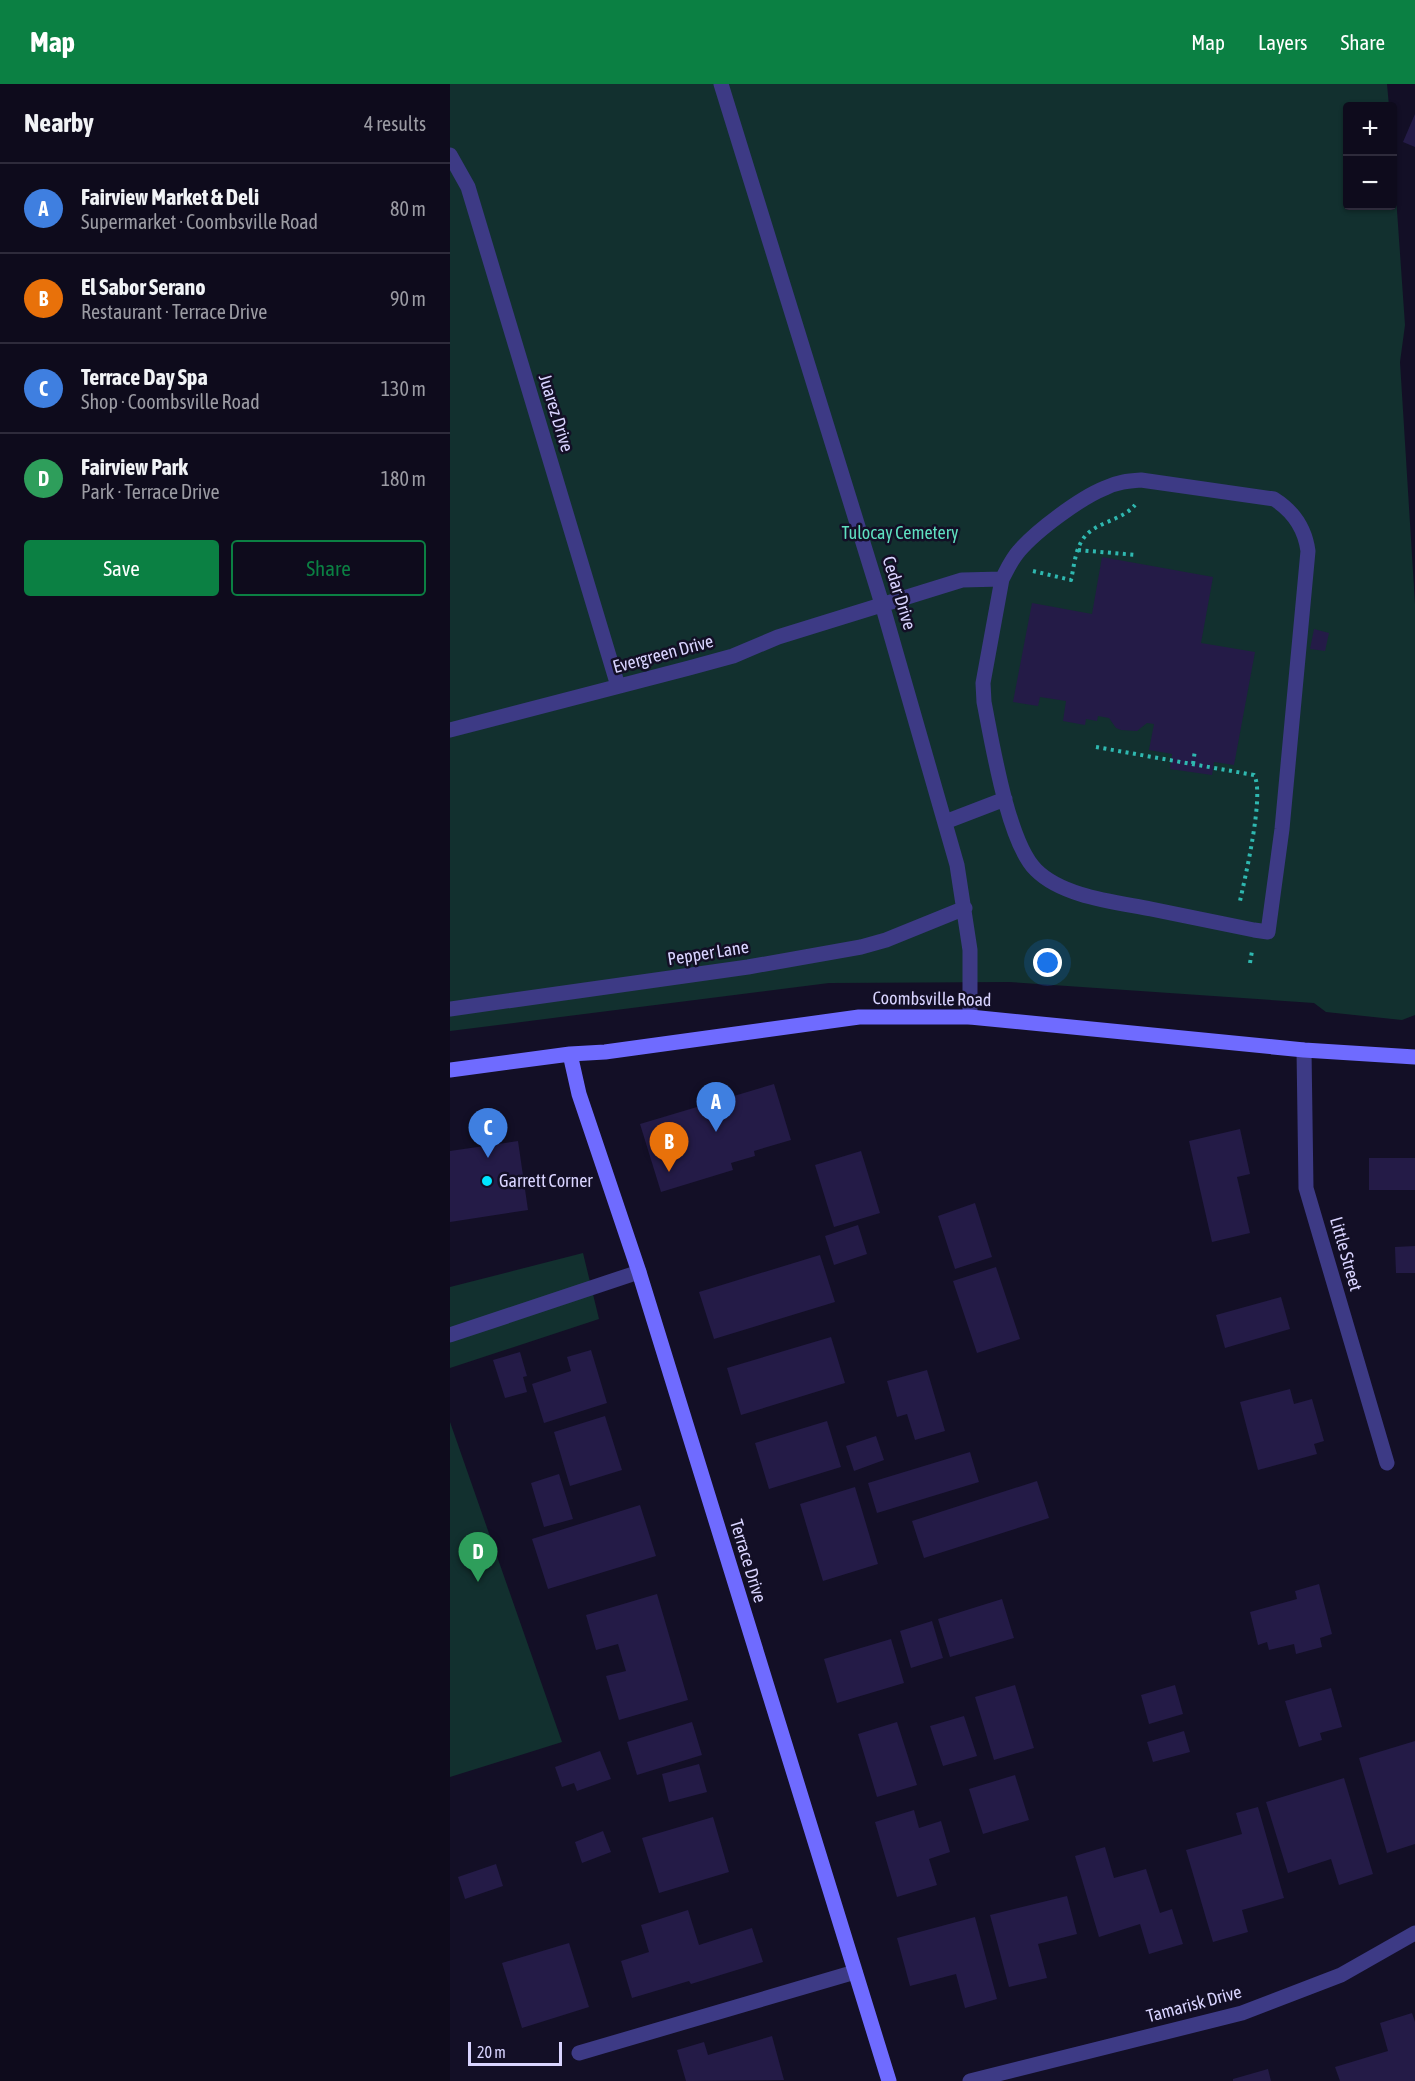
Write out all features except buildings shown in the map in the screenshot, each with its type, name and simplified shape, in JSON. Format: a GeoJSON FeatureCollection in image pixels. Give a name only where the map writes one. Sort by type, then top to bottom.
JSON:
{"type":"FeatureCollection","features":[{"type":"Feature","properties":{"kind":"street","name":"Cedar Drive"},"geometry":{"type":"LineString","coordinates":[[721,84],[882,604],[957,864],[970,950],[970,1017]]}},
{"type":"Feature","properties":{"kind":"street","name":"Juarez Drive"},"geometry":{"type":"LineString","coordinates":[[450,155],[468,187],[618,686]]}},
{"type":"Feature","properties":{"kind":"street"},"geometry":{"type":"LineString","coordinates":[[1124,481],[1149,481],[1274,499],[1282,504],[1298,522],[1304,532],[1306,543],[1306,573],[1282,829],[1268,932],[1094,897],[1059,886],[1035,870],[1011,824],[986,711],[983,683],[1005,572],[1019,551],[1063,513],[1104,488],[1124,481]]}},
{"type":"Feature","properties":{"kind":"street","name":"Evergreen Drive"},"geometry":{"type":"LineString","coordinates":[[450,730],[733,656],[778,637],[882,604],[962,580],[1005,572]]}},
{"type":"Feature","properties":{"kind":"street"},"geometry":{"type":"LineString","coordinates":[[945,822],[1005,799]]}},
{"type":"Feature","properties":{"kind":"street","name":"Pepper Lane"},"geometry":{"type":"LineString","coordinates":[[450,1009],[737,969],[861,947],[965,908]]}},
{"type":"Feature","properties":{"kind":"street","name":"Coombsville Road"},"geometry":{"type":"LineString","coordinates":[[450,1071],[859,1017],[970,1017],[1304,1050],[1415,1057]]}},
{"type":"Feature","properties":{"kind":"street","name":"Little Street"},"geometry":{"type":"LineString","coordinates":[[1304,1050],[1306,1188],[1387,1463]]}},
{"type":"Feature","properties":{"kind":"street","name":"Terrace Drive"},"geometry":{"type":"LineString","coordinates":[[570,1054],[579,1094],[639,1272],[889,2081]]}},
{"type":"Feature","properties":{"kind":"street"},"geometry":{"type":"LineString","coordinates":[[450,1335],[639,1272]]}},
{"type":"Feature","properties":{"kind":"street","name":"Tamarisk Drive"},"geometry":{"type":"LineString","coordinates":[[970,2081],[1242,2013],[1341,1975],[1415,1933]]}},
{"type":"Feature","properties":{"kind":"street"},"geometry":{"type":"LineString","coordinates":[[579,2054],[855,1972]]}},
{"type":"Feature","properties":{"kind":"path"},"geometry":{"type":"LineString","coordinates":[[1005,572],[1071,580],[1078,550],[1086,535],[1134,507],[1149,481]]}},
{"type":"Feature","properties":{"kind":"path"},"geometry":{"type":"LineString","coordinates":[[1078,550],[1136,555]]}},
{"type":"Feature","properties":{"kind":"path"},"geometry":{"type":"LineString","coordinates":[[1096,747],[1254,775],[1257,779],[1255,825],[1240,901],[1255,922],[1250,963]]}},
{"type":"Feature","properties":{"kind":"path"},"geometry":{"type":"LineString","coordinates":[[1193,764],[1196,750]]}},
{"type":"Feature","properties":{"kind":"green space","name":"Tulocay Cemetery"},"geometry":{"type":"Polygon","coordinates":[[[450,84],[1387,84],[1389,102],[1343,102],[1343,210],[1397,210],[1405,325],[1400,362],[1415,604],[1415,1015],[1402,1020],[1326,1012],[1314,1003],[1009,982],[829,983],[450,1031],[450,84]]]}},
{"type":"Feature","properties":{"kind":"green space"},"geometry":{"type":"Polygon","coordinates":[[[583,1253],[599,1319],[450,1368],[450,1287],[583,1253]]]}},
{"type":"Feature","properties":{"kind":"green space"},"geometry":{"type":"Polygon","coordinates":[[[450,1422],[562,1742],[450,1777],[450,1422]]]}},
{"type":"Feature","properties":{"kind":"place","name":"Fairview Market & Deli"},"geometry":{"type":"Point","coordinates":[716,1132]}},
{"type":"Feature","properties":{"kind":"place","name":"Terrace Day Spa"},"geometry":{"type":"Point","coordinates":[488,1158]}},
{"type":"Feature","properties":{"kind":"place","name":"El Sabor Serano"},"geometry":{"type":"Point","coordinates":[669,1172]}},
{"type":"Feature","properties":{"kind":"place","name":"Garrett Corner"},"geometry":{"type":"Point","coordinates":[487,1181]}},
{"type":"Feature","properties":{"kind":"place","name":"Fairview Park"},"geometry":{"type":"Point","coordinates":[478,1582]}}]}
